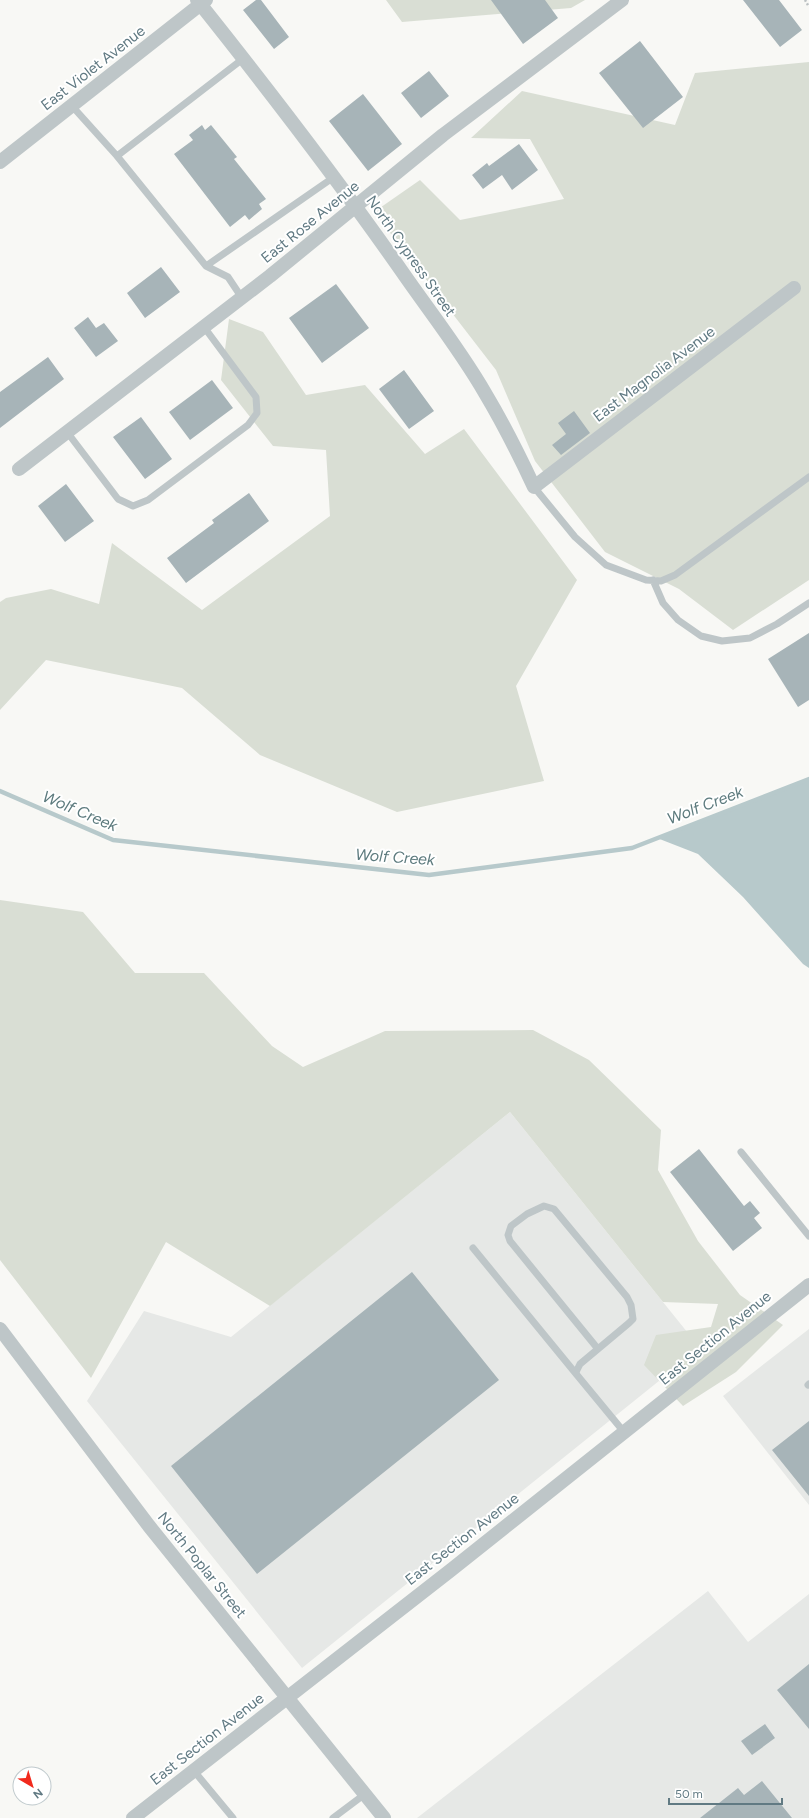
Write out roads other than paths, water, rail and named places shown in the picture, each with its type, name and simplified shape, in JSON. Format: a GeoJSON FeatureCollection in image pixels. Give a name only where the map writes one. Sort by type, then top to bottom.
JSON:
{"type":"FeatureCollection","features":[{"type":"Feature","properties":{"kind":"street","name":"East Rose Avenue"},"geometry":{"type":"LineString","coordinates":[[19,469],[204,328],[357,207],[443,135],[622,0]]}},
{"type":"Feature","properties":{"kind":"street","name":"North Cypress Street"},"geometry":{"type":"LineString","coordinates":[[201,2],[357,207],[485,392],[512,441],[534,487]]}},
{"type":"Feature","properties":{"kind":"street","name":"East Violet Avenue"},"geometry":{"type":"LineString","coordinates":[[0,162],[201,2]]}},
{"type":"Feature","properties":{"kind":"street","name":"East Magnolia Avenue"},"geometry":{"type":"LineString","coordinates":[[534,487],[794,288]]}},
{"type":"Feature","properties":{"kind":"street","name":"East Section Avenue"},"geometry":{"type":"LineString","coordinates":[[134,1818],[451,1570],[809,1285]]}},
{"type":"Feature","properties":{"kind":"street","name":"North Poplar Street"},"geometry":{"type":"LineString","coordinates":[[0,1329],[149,1526],[384,1818]]}},
{"type":"Feature","properties":{"kind":"lane"},"geometry":{"type":"LineString","coordinates":[[117,156],[244,58]]}},
{"type":"Feature","properties":{"kind":"lane"},"geometry":{"type":"LineString","coordinates":[[72,106],[117,156],[206,266],[228,278],[242,298]]}},
{"type":"Feature","properties":{"kind":"lane"},"geometry":{"type":"LineString","coordinates":[[206,266],[334,177]]}},
{"type":"Feature","properties":{"kind":"lane"},"geometry":{"type":"LineString","coordinates":[[67,432],[118,499],[133,506],[148,500],[248,425],[257,413],[256,397],[204,328]]}},
{"type":"Feature","properties":{"kind":"lane"},"geometry":{"type":"LineString","coordinates":[[534,487],[575,537],[606,565],[646,580],[661,581],[675,575],[809,477]]}},
{"type":"Feature","properties":{"kind":"lane"},"geometry":{"type":"LineString","coordinates":[[653,580],[663,603],[678,620],[701,636],[722,641],[750,638],[777,624],[809,603]]}},
{"type":"Feature","properties":{"kind":"lane"},"geometry":{"type":"LineString","coordinates":[[741,1152],[809,1236]]}},
{"type":"Feature","properties":{"kind":"lane"},"geometry":{"type":"LineString","coordinates":[[577,1375],[577,1368],[633,1319],[631,1305],[627,1297],[554,1209],[544,1206],[535,1208],[511,1226],[508,1235],[510,1241],[598,1349]]}},
{"type":"Feature","properties":{"kind":"lane"},"geometry":{"type":"LineString","coordinates":[[473,1248],[624,1432]]}},
{"type":"Feature","properties":{"kind":"lane"},"geometry":{"type":"LineString","coordinates":[[194,1771],[233,1818]]}},
{"type":"Feature","properties":{"kind":"lane"},"geometry":{"type":"LineString","coordinates":[[333,1818],[365,1794]]}},
{"type":"Feature","properties":{"kind":"waterway","name":"Wolf Creek"},"geometry":{"type":"LineString","coordinates":[[0,791],[113,840],[429,875],[632,848],[809,779]]}}]}
